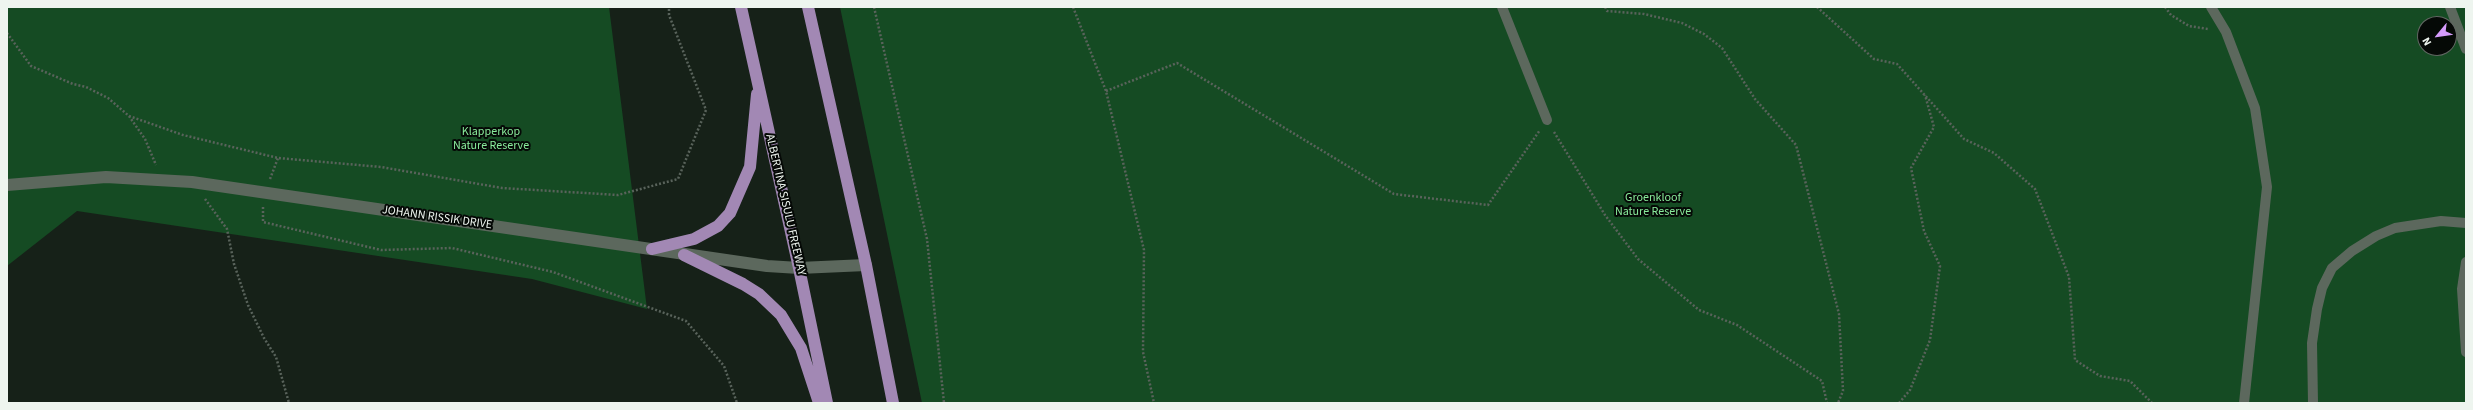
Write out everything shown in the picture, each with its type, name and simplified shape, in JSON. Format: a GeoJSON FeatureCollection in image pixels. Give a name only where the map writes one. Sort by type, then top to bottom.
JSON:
{"type":"FeatureCollection","features":[{"type":"Feature","properties":{"kind":"highway","name":"ALBERTINA SISULU FREEWAY"},"geometry":{"type":"LineString","coordinates":[[741,7],[799,268],[827,403]]}},
{"type":"Feature","properties":{"kind":"highway"},"geometry":{"type":"LineString","coordinates":[[808,7],[866,265],[893,403]]}},
{"type":"Feature","properties":{"kind":"highway"},"geometry":{"type":"LineString","coordinates":[[652,249],[694,239],[718,226],[730,213],[750,167],[758,86]]}},
{"type":"Feature","properties":{"kind":"highway"},"geometry":{"type":"LineString","coordinates":[[684,255],[743,284],[781,315],[801,348],[819,403]]}},
{"type":"Feature","properties":{"kind":"street","name":"JOHANN RISSIK DRIVE"},"geometry":{"type":"LineString","coordinates":[[7,185],[106,177],[192,182],[652,249],[684,255],[799,268],[866,265]]}},
{"type":"Feature","properties":{"kind":"lane"},"geometry":{"type":"LineString","coordinates":[[1502,7],[1547,120]]}},
{"type":"Feature","properties":{"kind":"lane"},"geometry":{"type":"LineString","coordinates":[[2211,7],[2226,32],[2255,108],[2267,187],[2244,403]]}},
{"type":"Feature","properties":{"kind":"lane"},"geometry":{"type":"LineString","coordinates":[[2450,7],[2466,49]]}},
{"type":"Feature","properties":{"kind":"lane"},"geometry":{"type":"LineString","coordinates":[[2313,403],[2312,343],[2322,288],[2332,268],[2352,251],[2376,236],[2395,228],[2441,221],[2466,223]]}},
{"type":"Feature","properties":{"kind":"lane"},"geometry":{"type":"LineString","coordinates":[[2466,262],[2462,289],[2466,352]]}},
{"type":"Feature","properties":{"kind":"path"},"geometry":{"type":"LineString","coordinates":[[129,116],[183,135],[278,158],[380,167],[502,188],[618,195],[678,179],[706,110],[669,15],[669,7]]}},
{"type":"Feature","properties":{"kind":"path"},"geometry":{"type":"LineString","coordinates":[[874,7],[927,239],[944,403]]}},
{"type":"Feature","properties":{"kind":"path"},"geometry":{"type":"LineString","coordinates":[[1073,7],[1106,91],[1144,250],[1143,352],[1154,403]]}},
{"type":"Feature","properties":{"kind":"path"},"geometry":{"type":"LineString","coordinates":[[1605,7],[1607,11],[1644,14],[1682,23],[1704,34],[1722,48],[1755,100],[1796,145],[1838,314],[1843,391],[1838,403]]}},
{"type":"Feature","properties":{"kind":"path"},"geometry":{"type":"LineString","coordinates":[[1817,7],[1874,59],[1896,64],[1964,138],[1994,153],[2035,189],[2068,277],[2075,360],[2100,376],[2130,381],[2152,403]]}},
{"type":"Feature","properties":{"kind":"path"},"geometry":{"type":"LineString","coordinates":[[2165,7],[2171,14],[2189,26],[2226,32]]}},
{"type":"Feature","properties":{"kind":"path"},"geometry":{"type":"LineString","coordinates":[[7,34],[31,66],[73,84],[86,87],[108,98],[129,116],[145,139],[155,164],[160,169]]}},
{"type":"Feature","properties":{"kind":"path"},"geometry":{"type":"LineString","coordinates":[[1106,91],[1176,63],[1394,194],[1488,205],[1547,120],[1605,215],[1638,259],[1699,310],[1737,325],[1822,381],[1827,403]]}},
{"type":"Feature","properties":{"kind":"path"},"geometry":{"type":"LineString","coordinates":[[1899,403],[1910,390],[1930,340],[1940,266],[1924,231],[1911,168],[1934,127],[1924,95]]}},
{"type":"Feature","properties":{"kind":"path"},"geometry":{"type":"LineString","coordinates":[[278,158],[264,193],[263,222],[381,250],[459,249],[553,272],[686,320],[724,366],[737,403]]}},
{"type":"Feature","properties":{"kind":"path"},"geometry":{"type":"LineString","coordinates":[[192,182],[227,230],[234,264],[248,305],[264,338],[276,357],[289,403]]}},
{"type":"Feature","properties":{"kind":"green space","name":"Klapperkop Nature Reserve"},"geometry":{"type":"Polygon","coordinates":[[[7,7],[609,7],[647,309],[532,279],[77,211],[7,266],[7,7]]]}},
{"type":"Feature","properties":{"kind":"green space","name":"Groenkloof Nature Reserve"},"geometry":{"type":"Polygon","coordinates":[[[840,7],[2466,7],[2466,403],[922,403],[840,7]]]}}]}
